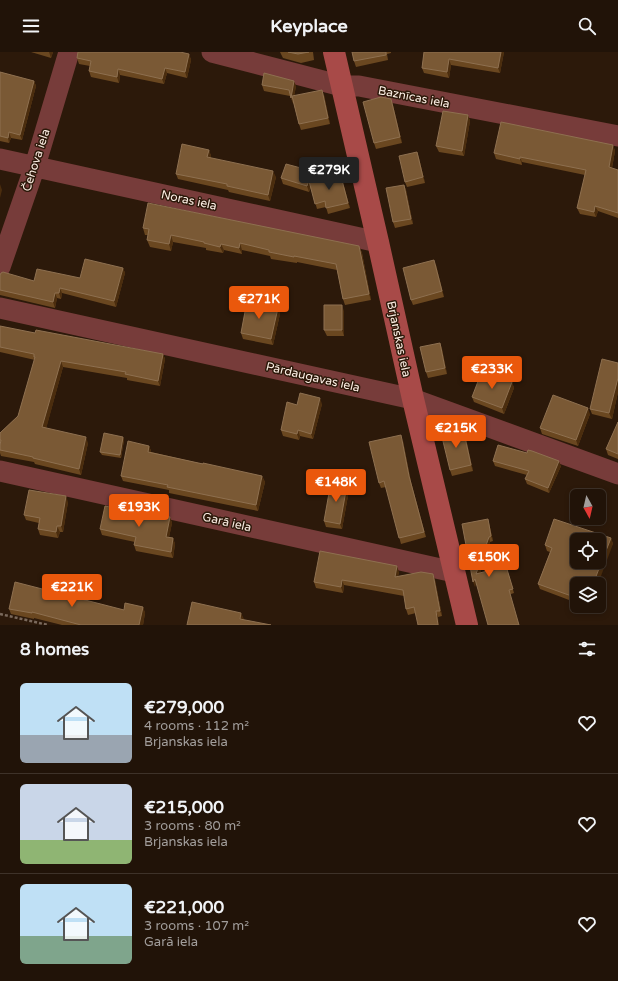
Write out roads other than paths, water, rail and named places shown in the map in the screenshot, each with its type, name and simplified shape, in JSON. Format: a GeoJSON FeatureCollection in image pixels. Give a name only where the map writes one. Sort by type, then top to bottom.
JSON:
{"type":"FeatureCollection","features":[{"type":"Feature","properties":{"kind":"main road","name":"Brjanskas iela"},"geometry":{"type":"LineString","coordinates":[[334,52],[413,399],[467,625]]}},
{"type":"Feature","properties":{"kind":"street","name":"Čehova iela"},"geometry":{"type":"LineString","coordinates":[[0,267],[35,166],[69,52]]}},
{"type":"Feature","properties":{"kind":"street","name":"Baznīcas iela"},"geometry":{"type":"LineString","coordinates":[[212,52],[342,86],[359,86],[618,136]]}},
{"type":"Feature","properties":{"kind":"street","name":"Noras iela"},"geometry":{"type":"LineString","coordinates":[[0,159],[378,242]]}},
{"type":"Feature","properties":{"kind":"street","name":"Pārdaugavas iela"},"geometry":{"type":"LineString","coordinates":[[0,308],[413,399],[618,474]]}},
{"type":"Feature","properties":{"kind":"street","name":"Garā iela"},"geometry":{"type":"LineString","coordinates":[[0,471],[454,572]]}}]}
